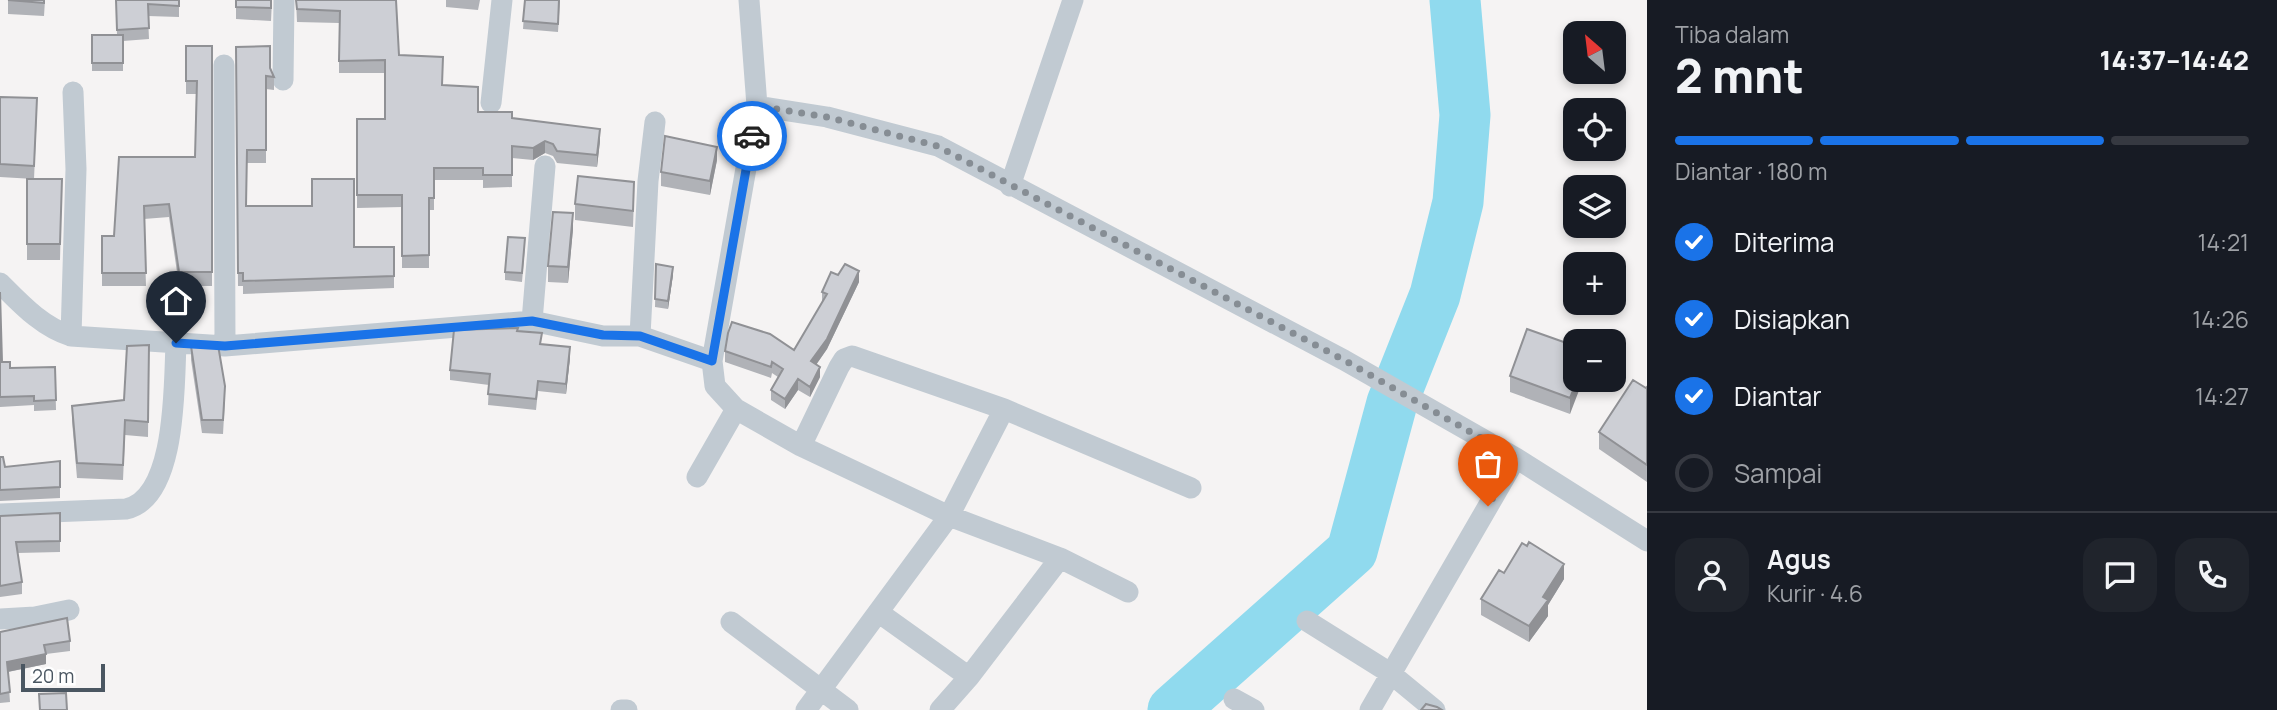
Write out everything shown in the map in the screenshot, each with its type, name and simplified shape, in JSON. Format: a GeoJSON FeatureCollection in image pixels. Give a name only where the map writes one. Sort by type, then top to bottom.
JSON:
{"type":"FeatureCollection","features":[{"type":"Feature","properties":{"kind":"street"},"geometry":{"type":"LineString","coordinates":[[283,80],[284,0]]}},
{"type":"Feature","properties":{"kind":"street"},"geometry":{"type":"LineString","coordinates":[[491,103],[502,0]]}},
{"type":"Feature","properties":{"kind":"street"},"geometry":{"type":"LineString","coordinates":[[748,0],[757,106],[712,361],[715,386],[736,409],[801,446],[949,516],[1060,558],[1128,592]]}},
{"type":"Feature","properties":{"kind":"street"},"geometry":{"type":"LineString","coordinates":[[1010,186],[1073,0]]}},
{"type":"Feature","properties":{"kind":"street"},"geometry":{"type":"LineString","coordinates":[[224,65],[225,346]]}},
{"type":"Feature","properties":{"kind":"street"},"geometry":{"type":"LineString","coordinates":[[71,336],[76,169],[74,92]]}},
{"type":"Feature","properties":{"kind":"street"},"geometry":{"type":"LineString","coordinates":[[757,106],[827,117],[937,146],[1344,360],[1516,458],[1647,541]]}},
{"type":"Feature","properties":{"kind":"street"},"geometry":{"type":"LineString","coordinates":[[640,336],[648,181],[655,122]]}},
{"type":"Feature","properties":{"kind":"street"},"geometry":{"type":"LineString","coordinates":[[532,321],[545,166]]}},
{"type":"Feature","properties":{"kind":"street"},"geometry":{"type":"LineString","coordinates":[[0,283],[30,312],[59,332],[71,336],[225,346],[532,321],[603,335],[640,336],[712,361]]}},
{"type":"Feature","properties":{"kind":"street"},"geometry":{"type":"LineString","coordinates":[[0,514],[126,509],[144,500],[160,472],[171,433],[176,343]]}},
{"type":"Feature","properties":{"kind":"street"},"geometry":{"type":"LineString","coordinates":[[801,446],[839,367],[849,356],[1004,409],[1191,488]]}},
{"type":"Feature","properties":{"kind":"street"},"geometry":{"type":"LineString","coordinates":[[697,477],[736,409]]}},
{"type":"Feature","properties":{"kind":"street"},"geometry":{"type":"LineString","coordinates":[[806,710],[949,516],[1004,409]]}},
{"type":"Feature","properties":{"kind":"street"},"geometry":{"type":"LineString","coordinates":[[1370,710],[1516,458]]}},
{"type":"Feature","properties":{"kind":"street"},"geometry":{"type":"LineString","coordinates":[[940,710],[969,677],[1060,558]]}},
{"type":"Feature","properties":{"kind":"street"},"geometry":{"type":"LineString","coordinates":[[0,619],[35,617],[69,610]]}},
{"type":"Feature","properties":{"kind":"street"},"geometry":{"type":"LineString","coordinates":[[878,612],[969,677]]}},
{"type":"Feature","properties":{"kind":"street"},"geometry":{"type":"LineString","coordinates":[[1307,621],[1390,673],[1435,710]]}},
{"type":"Feature","properties":{"kind":"street"},"geometry":{"type":"LineString","coordinates":[[731,622],[848,710]]}},
{"type":"Feature","properties":{"kind":"street"},"geometry":{"type":"LineString","coordinates":[[1234,698],[1254,710]]}},
{"type":"Feature","properties":{"kind":"street"},"geometry":{"type":"LineString","coordinates":[[621,710],[627,710]]}},
{"type":"Feature","properties":{"kind":"building"},"geometry":{"type":"Polygon","coordinates":[[[8,0],[44,0],[44,3],[8,0]]]}},
{"type":"Feature","properties":{"kind":"building"},"geometry":{"type":"Polygon","coordinates":[[[116,0],[179,0],[179,6],[148,4],[149,28],[117,30],[116,0]]]}},
{"type":"Feature","properties":{"kind":"building"},"geometry":{"type":"Polygon","coordinates":[[[236,0],[271,0],[271,8],[236,7],[236,0]]]}},
{"type":"Feature","properties":{"kind":"building"},"geometry":{"type":"Polygon","coordinates":[[[296,0],[396,0],[399,55],[443,57],[442,85],[478,87],[478,112],[512,112],[512,118],[600,129],[597,155],[557,151],[553,144],[545,141],[533,148],[512,146],[512,175],[483,175],[483,168],[434,168],[434,198],[429,198],[429,255],[402,256],[402,195],[357,195],[357,119],[385,119],[385,60],[339,61],[340,11],[297,9],[296,0]]]}},
{"type":"Feature","properties":{"kind":"building"},"geometry":{"type":"Polygon","coordinates":[[[525,0],[559,0],[558,24],[523,21],[525,0]]]}},
{"type":"Feature","properties":{"kind":"building"},"geometry":{"type":"Polygon","coordinates":[[[92,35],[123,35],[123,63],[92,63],[92,35]]]}},
{"type":"Feature","properties":{"kind":"building"},"geometry":{"type":"Polygon","coordinates":[[[186,46],[212,46],[212,272],[179,272],[169,204],[144,206],[146,273],[102,273],[102,236],[114,236],[119,157],[195,157],[197,81],[186,81],[186,46]]]}},
{"type":"Feature","properties":{"kind":"building"},"geometry":{"type":"Polygon","coordinates":[[[270,46],[270,68],[274,77],[266,76],[266,150],[247,150],[246,206],[312,206],[312,179],[354,179],[354,247],[394,247],[394,276],[243,281],[243,273],[238,273],[236,47],[270,46]]]}},
{"type":"Feature","properties":{"kind":"building"},"geometry":{"type":"Polygon","coordinates":[[[0,97],[37,98],[34,166],[0,164],[0,97]]]}},
{"type":"Feature","properties":{"kind":"building"},"geometry":{"type":"Polygon","coordinates":[[[665,136],[717,147],[710,181],[661,172],[665,136]]]}},
{"type":"Feature","properties":{"kind":"building"},"geometry":{"type":"Polygon","coordinates":[[[578,176],[634,182],[633,211],[575,204],[578,176]]]}},
{"type":"Feature","properties":{"kind":"building"},"geometry":{"type":"Polygon","coordinates":[[[27,179],[62,179],[60,244],[27,244],[27,179]]]}},
{"type":"Feature","properties":{"kind":"building"},"geometry":{"type":"Polygon","coordinates":[[[553,212],[573,213],[568,267],[548,266],[553,212]]]}},
{"type":"Feature","properties":{"kind":"building"},"geometry":{"type":"Polygon","coordinates":[[[508,237],[525,238],[522,273],[505,272],[508,237]]]}},
{"type":"Feature","properties":{"kind":"building"},"geometry":{"type":"Polygon","coordinates":[[[656,264],[673,267],[668,301],[655,299],[656,264]]]}},
{"type":"Feature","properties":{"kind":"building"},"geometry":{"type":"Polygon","coordinates":[[[845,264],[859,271],[827,339],[811,361],[820,367],[810,387],[798,379],[785,399],[771,390],[783,369],[772,362],[771,367],[725,351],[732,322],[770,334],[794,350],[827,294],[822,292],[831,272],[838,275],[845,264]]]}},
{"type":"Feature","properties":{"kind":"building"},"geometry":{"type":"Polygon","coordinates":[[[0,292],[2,362],[10,362],[10,368],[55,367],[56,400],[34,401],[34,396],[0,397],[0,292]]]}},
{"type":"Feature","properties":{"kind":"building"},"geometry":{"type":"Polygon","coordinates":[[[518,328],[517,331],[542,333],[540,344],[570,347],[566,384],[538,381],[536,399],[488,394],[490,374],[450,370],[454,330],[518,328]]]}},
{"type":"Feature","properties":{"kind":"building"},"geometry":{"type":"Polygon","coordinates":[[[1527,329],[1563,342],[1563,392],[1572,392],[1570,398],[1510,376],[1527,329]]]}},
{"type":"Feature","properties":{"kind":"building"},"geometry":{"type":"Polygon","coordinates":[[[149,345],[148,422],[125,420],[123,465],[77,463],[72,406],[124,400],[127,346],[149,345]]]}},
{"type":"Feature","properties":{"kind":"building"},"geometry":{"type":"Polygon","coordinates":[[[218,345],[225,386],[223,420],[202,420],[191,346],[218,345]]]}},
{"type":"Feature","properties":{"kind":"building"},"geometry":{"type":"Polygon","coordinates":[[[1633,380],[1647,387],[1647,465],[1599,432],[1633,380]]]}},
{"type":"Feature","properties":{"kind":"building"},"geometry":{"type":"Polygon","coordinates":[[[0,457],[3,457],[5,467],[60,461],[60,487],[0,490],[0,457]]]}},
{"type":"Feature","properties":{"kind":"building"},"geometry":{"type":"Polygon","coordinates":[[[60,513],[60,541],[16,542],[22,582],[0,586],[0,516],[60,513]]]}},
{"type":"Feature","properties":{"kind":"building"},"geometry":{"type":"Polygon","coordinates":[[[1529,542],[1564,564],[1543,597],[1548,600],[1529,626],[1481,599],[1499,570],[1504,573],[1522,543],[1527,546],[1529,542]]]}},
{"type":"Feature","properties":{"kind":"building"},"geometry":{"type":"Polygon","coordinates":[[[67,618],[70,641],[44,645],[46,654],[7,662],[10,692],[0,694],[0,632],[67,618]]]}},
{"type":"Feature","properties":{"kind":"building"},"geometry":{"type":"Polygon","coordinates":[[[66,693],[67,710],[40,710],[39,694],[66,693]]]}},
{"type":"Feature","properties":{"kind":"building"},"geometry":{"type":"Polygon","coordinates":[[[1426,704],[1437,707],[1442,710],[1421,710],[1426,704]]]}},
{"type":"Feature","properties":{"kind":"waterway"},"geometry":{"type":"LineString","coordinates":[[1173,710],[1352,551],[1392,403],[1435,295],[1458,202],[1465,115],[1455,0]]}},
{"type":"Feature","properties":{"kind":"way so far"},"geometry":{"type":"LineString","coordinates":[[752,136],[757,106],[827,117],[937,146],[1344,360],[1516,458],[1488,506]]}},
{"type":"Feature","properties":{"kind":"route"},"geometry":{"type":"LineString","coordinates":[[176,343],[225,346],[532,321],[603,335],[640,336],[712,361],[720,333],[752,136]]}}]}
